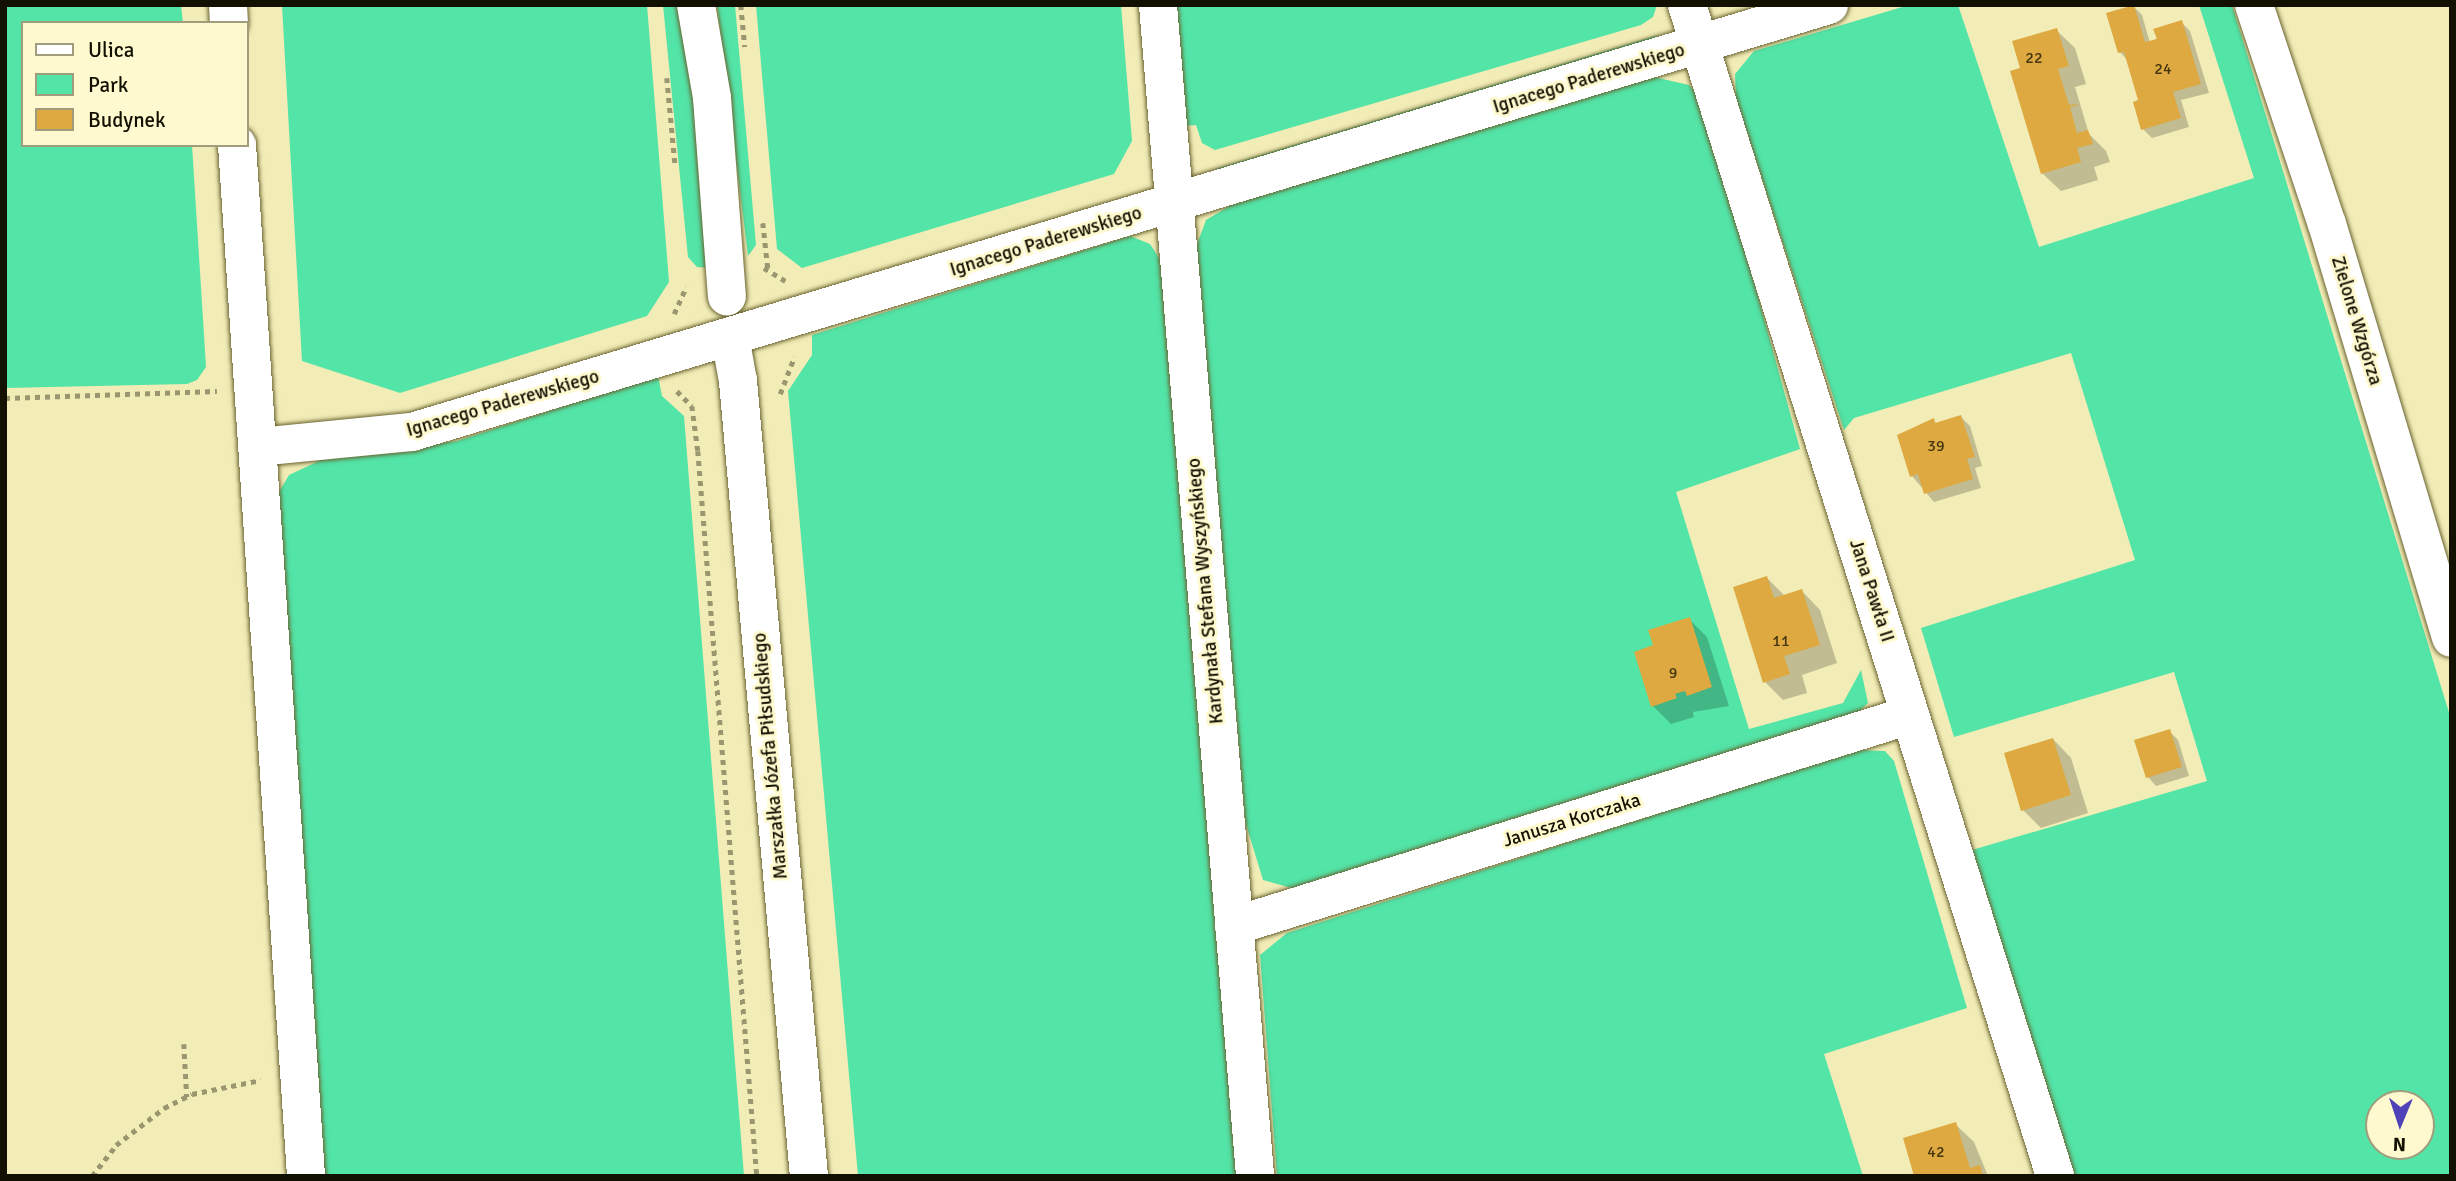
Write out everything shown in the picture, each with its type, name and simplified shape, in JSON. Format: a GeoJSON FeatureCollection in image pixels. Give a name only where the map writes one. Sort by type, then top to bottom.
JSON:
{"type":"FeatureCollection","features":[{"type":"Feature","properties":{"kind":"street"},"geometry":{"type":"LineString","coordinates":[[696,5],[712,98],[727,296]]}},
{"type":"Feature","properties":{"kind":"street","name":"Kardynała Stefana Wyszyńskiego"},"geometry":{"type":"LineString","coordinates":[[1158,5],[1255,1176]]}},
{"type":"Feature","properties":{"kind":"street","name":"Jana Pawła II"},"geometry":{"type":"LineString","coordinates":[[1687,5],[2055,1176]]}},
{"type":"Feature","properties":{"kind":"street","name":"Ignacego Paderewskiego"},"geometry":{"type":"LineString","coordinates":[[257,447],[412,432],[1829,5]]}},
{"type":"Feature","properties":{"kind":"street","name":"Zielone Wzgórza"},"geometry":{"type":"LineString","coordinates":[[2254,5],[2327,224],[2451,638]]}},
{"type":"Feature","properties":{"kind":"street"},"geometry":{"type":"LineString","coordinates":[[237,147],[306,1176]]}},
{"type":"Feature","properties":{"kind":"street","name":"Marszałka Józefa Piłsudskiego"},"geometry":{"type":"LineString","coordinates":[[730,337],[738,380],[809,1176]]}},
{"type":"Feature","properties":{"kind":"street","name":"Janusza Korczaka"},"geometry":{"type":"LineString","coordinates":[[1234,926],[1910,715]]}},
{"type":"Feature","properties":{"kind":"path"},"geometry":{"type":"LineString","coordinates":[[667,75],[676,172]]}},
{"type":"Feature","properties":{"kind":"path"},"geometry":{"type":"LineString","coordinates":[[768,268],[793,286]]}},
{"type":"Feature","properties":{"kind":"path"},"geometry":{"type":"LineString","coordinates":[[688,283],[673,316],[670,355],[676,390],[692,406],[698,451],[757,1176]]}},
{"type":"Feature","properties":{"kind":"path"},"geometry":{"type":"LineString","coordinates":[[5,398],[218,391]]}},
{"type":"Feature","properties":{"kind":"path"},"geometry":{"type":"LineString","coordinates":[[184,1044],[187,1097]]}},
{"type":"Feature","properties":{"kind":"path"},"geometry":{"type":"LineString","coordinates":[[92,1176],[138,1125],[187,1097],[263,1080]]}},
{"type":"Feature","properties":{"kind":"green space"},"geometry":{"type":"Polygon","coordinates":[[[5,5],[181,5],[183,21],[21,21],[21,147],[192,147],[206,367],[197,380],[187,384],[5,388],[5,5]]]}},
{"type":"Feature","properties":{"kind":"green space"},"geometry":{"type":"Polygon","coordinates":[[[282,5],[647,5],[669,282],[647,316],[400,393],[302,361],[282,5]]]}},
{"type":"Feature","properties":{"kind":"green space"},"geometry":{"type":"Polygon","coordinates":[[[663,5],[683,5],[713,268],[697,267],[688,257],[663,5]]]}},
{"type":"Feature","properties":{"kind":"green space"},"geometry":{"type":"Polygon","coordinates":[[[717,5],[735,5],[756,245],[748,256],[717,5]]]}},
{"type":"Feature","properties":{"kind":"green space"},"geometry":{"type":"Polygon","coordinates":[[[756,5],[1121,5],[1132,141],[1114,174],[802,268],[777,249],[756,5]]]}},
{"type":"Feature","properties":{"kind":"green space"},"geometry":{"type":"Polygon","coordinates":[[[1176,5],[1657,5],[1653,17],[1641,25],[1215,150],[1202,143],[1196,125],[1185,126],[1176,5]]]}},
{"type":"Feature","properties":{"kind":"green space"},"geometry":{"type":"Polygon","coordinates":[[[1909,5],[1958,5],[2039,247],[2254,178],[2199,5],[2232,5],[2451,719],[2451,1176],[2073,1176],[1972,850],[2207,781],[2174,672],[1954,737],[1921,628],[2135,560],[2071,353],[1854,418],[1844,430],[1736,99],[1735,74],[1754,51],[1909,5]]]}},
{"type":"Feature","properties":{"kind":"green space"},"geometry":{"type":"Polygon","coordinates":[[[1658,35],[1648,46],[1239,170],[1215,169],[1658,35]]]}},
{"type":"Feature","properties":{"kind":"green space"},"geometry":{"type":"Polygon","coordinates":[[[1654,77],[1689,85],[1704,101],[1800,449],[1676,492],[1749,729],[1843,703],[1861,670],[1868,703],[1853,717],[1295,889],[1263,880],[1245,821],[1196,247],[1206,220],[1236,202],[1654,77]]]}},
{"type":"Feature","properties":{"kind":"green space"},"geometry":{"type":"Polygon","coordinates":[[[1130,236],[1150,244],[1167,270],[1245,1176],[858,1176],[788,391],[812,355],[812,335],[1130,236]]]}},
{"type":"Feature","properties":{"kind":"green space"},"geometry":{"type":"Polygon","coordinates":[[[658,376],[662,396],[684,416],[744,1176],[322,1176],[276,497],[289,475],[321,460],[457,441],[658,376]]]}},
{"type":"Feature","properties":{"kind":"green space"},"geometry":{"type":"Polygon","coordinates":[[[1856,750],[1885,751],[1894,761],[1967,1008],[1824,1054],[1863,1176],[1277,1176],[1260,955],[1287,933],[1856,750]]]}},
{"type":"Feature","properties":{"kind":"building"},"geometry":{"type":"Polygon","coordinates":[[[2134,5],[2145,42],[2157,39],[2153,29],[2182,20],[2201,84],[2173,92],[2181,118],[2141,130],[2133,102],[2138,100],[2124,52],[2118,53],[2106,13],[2134,5]]]}},
{"type":"Feature","properties":{"kind":"building"},"geometry":{"type":"Polygon","coordinates":[[[2057,28],[2069,66],[2058,69],[2069,105],[2080,104],[2070,107],[2077,133],[2088,130],[2093,144],[2077,148],[2081,162],[2041,174],[2010,71],[2020,68],[2012,41],[2057,28]]]}},
{"type":"Feature","properties":{"kind":"building"},"geometry":{"type":"Polygon","coordinates":[[[1961,415],[1975,457],[1967,459],[1973,479],[1924,494],[1918,474],[1910,477],[1897,435],[1934,418],[1935,423],[1961,415]]]}},
{"type":"Feature","properties":{"kind":"building"},"geometry":{"type":"Polygon","coordinates":[[[1767,576],[1774,598],[1802,589],[1820,645],[1784,656],[1790,674],[1763,683],[1733,587],[1767,576]]]}},
{"type":"Feature","properties":{"kind":"building"},"geometry":{"type":"Polygon","coordinates":[[[1690,617],[1712,687],[1687,696],[1685,691],[1675,694],[1677,698],[1651,707],[1634,652],[1653,645],[1648,630],[1690,617]]]}},
{"type":"Feature","properties":{"kind":"building"},"geometry":{"type":"Polygon","coordinates":[[[2170,729],[2182,767],[2146,778],[2134,740],[2170,729]]]}},
{"type":"Feature","properties":{"kind":"building"},"geometry":{"type":"Polygon","coordinates":[[[2053,738],[2071,795],[2021,811],[2004,753],[2053,738]]]}},
{"type":"Feature","properties":{"kind":"building"},"geometry":{"type":"Polygon","coordinates":[[[1956,1122],[1970,1168],[1980,1165],[1983,1176],[1914,1176],[1903,1138],[1956,1122]]]}}]}
